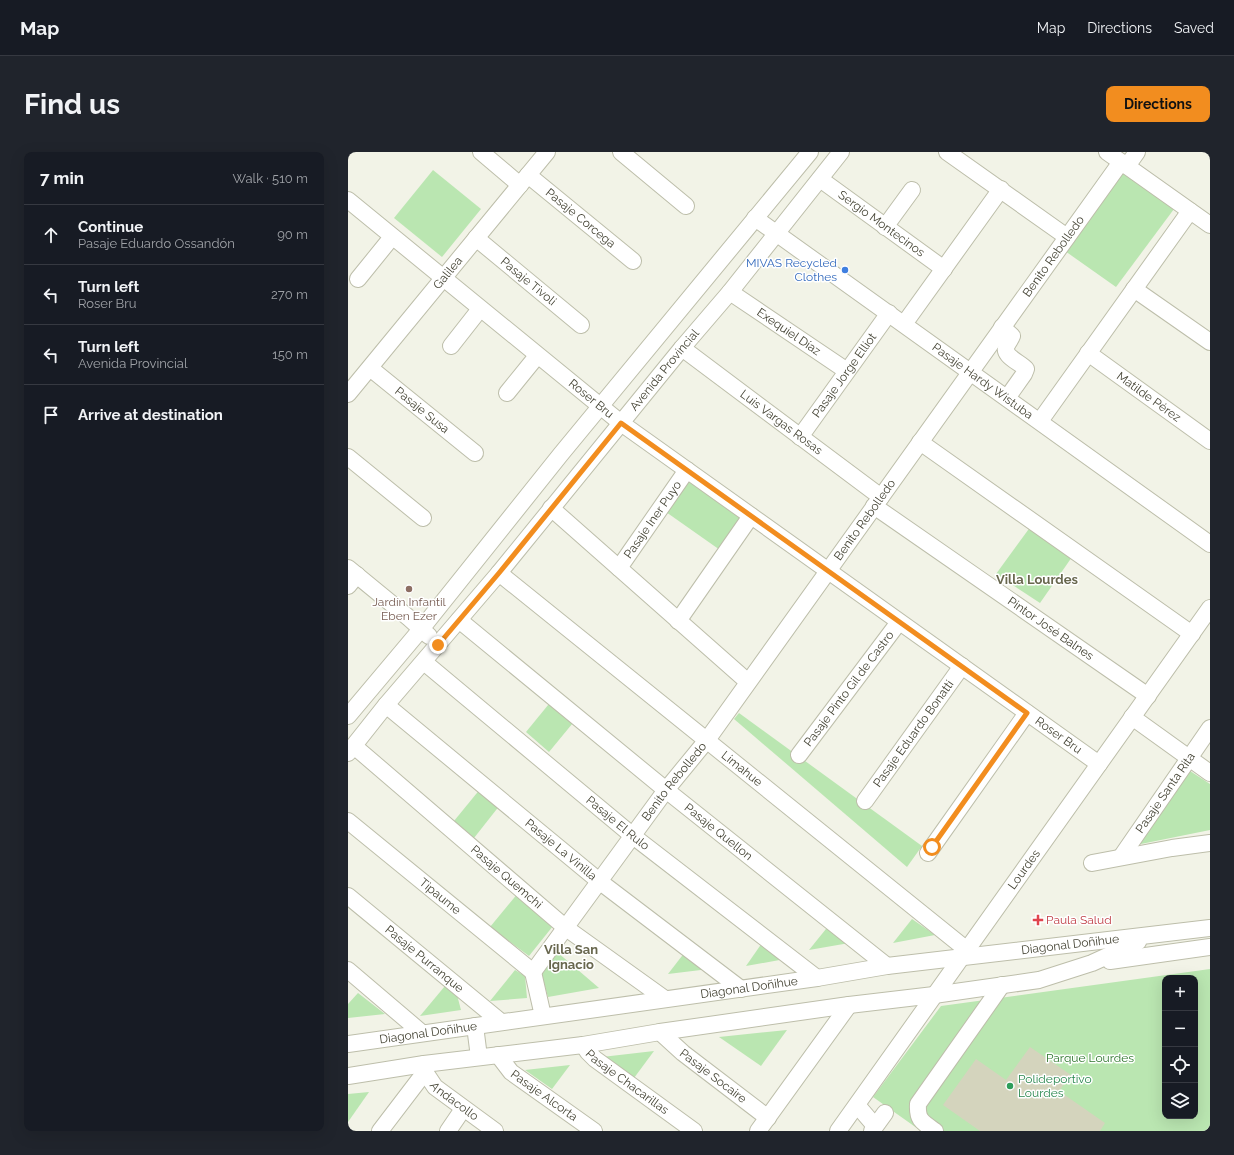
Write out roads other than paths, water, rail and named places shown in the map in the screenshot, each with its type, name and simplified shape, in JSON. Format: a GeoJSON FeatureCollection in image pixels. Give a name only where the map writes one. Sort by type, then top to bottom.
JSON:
{"type":"FeatureCollection","features":[{"type":"Feature","properties":{"kind":"street","name":"Pasaje Corcega"},"geometry":{"type":"LineString","coordinates":[[481,152],[524,180],[633,261]]}},
{"type":"Feature","properties":{"kind":"street","name":"Galilea"},"geometry":{"type":"LineString","coordinates":[[348,394],[547,152]]}},
{"type":"Feature","properties":{"kind":"street"},"geometry":{"type":"LineString","coordinates":[[621,152],[686,206]]}},
{"type":"Feature","properties":{"kind":"street"},"geometry":{"type":"LineString","coordinates":[[348,716],[422,628],[600,407],[810,152]]}},
{"type":"Feature","properties":{"kind":"street","name":"Avenida Provincial"},"geometry":{"type":"LineString","coordinates":[[351,750],[386,705],[499,573],[682,348],[730,292],[841,152]]}},
{"type":"Feature","properties":{"kind":"street"},"geometry":{"type":"LineString","coordinates":[[947,152],[1067,237]]}},
{"type":"Feature","properties":{"kind":"street"},"geometry":{"type":"LineString","coordinates":[[1107,152],[1210,225]]}},
{"type":"Feature","properties":{"kind":"street","name":"Benito Rebolledo"},"geometry":{"type":"LineString","coordinates":[[533,972],[666,790],[707,740],[1067,237],[1124,164],[1136,152]]}},
{"type":"Feature","properties":{"kind":"street","name":"Sergio Montecinos"},"geometry":{"type":"LineString","coordinates":[[820,179],[944,269]]}},
{"type":"Feature","properties":{"kind":"street"},"geometry":{"type":"LineString","coordinates":[[904,324],[1001,189]]}},
{"type":"Feature","properties":{"kind":"street"},"geometry":{"type":"LineString","coordinates":[[885,227],[912,190]]}},
{"type":"Feature","properties":{"kind":"street","name":"Roser Bru"},"geometry":{"type":"LineString","coordinates":[[348,200],[537,356],[621,423],[1099,764]]}},
{"type":"Feature","properties":{"kind":"street"},"geometry":{"type":"LineString","coordinates":[[1040,421],[1190,211]]}},
{"type":"Feature","properties":{"kind":"street","name":"Pasaje Hardy Wistuba"},"geometry":{"type":"LineString","coordinates":[[755,218],[1210,544]]}},
{"type":"Feature","properties":{"kind":"street"},"geometry":{"type":"LineString","coordinates":[[358,279],[392,237]]}},
{"type":"Feature","properties":{"kind":"street","name":"Pasaje Tivoli"},"geometry":{"type":"LineString","coordinates":[[476,238],[581,325]]}},
{"type":"Feature","properties":{"kind":"street"},"geometry":{"type":"LineString","coordinates":[[1134,289],[1210,342]]}},
{"type":"Feature","properties":{"kind":"street","name":"Exequiel Díaz"},"geometry":{"type":"LineString","coordinates":[[730,292],[847,371]]}},
{"type":"Feature","properties":{"kind":"street"},"geometry":{"type":"LineString","coordinates":[[451,346],[480,309]]}},
{"type":"Feature","properties":{"kind":"street","name":"Pasaje Jorge Elliot"},"geometry":{"type":"LineString","coordinates":[[800,436],[889,313]]}},
{"type":"Feature","properties":{"kind":"street"},"geometry":{"type":"LineString","coordinates":[[1002,327],[1012,336],[1006,345],[1005,350],[1007,355],[1026,369],[1007,398]]}},
{"type":"Feature","properties":{"kind":"street","name":"Luis Vargas Rosas"},"geometry":{"type":"LineString","coordinates":[[682,348],[800,436],[878,501]]}},
{"type":"Feature","properties":{"kind":"street","name":"Matilde Pérez"},"geometry":{"type":"LineString","coordinates":[[1088,352],[1210,441]]}},
{"type":"Feature","properties":{"kind":"street"},"geometry":{"type":"LineString","coordinates":[[507,393],[537,356]]}},
{"type":"Feature","properties":{"kind":"street","name":"Pasaje Susa"},"geometry":{"type":"LineString","coordinates":[[370,368],[475,453]]}},
{"type":"Feature","properties":{"kind":"street"},"geometry":{"type":"LineString","coordinates":[[920,442],[1192,634]]}},
{"type":"Feature","properties":{"kind":"street"},"geometry":{"type":"LineString","coordinates":[[348,457],[423,518]]}},
{"type":"Feature","properties":{"kind":"street","name":"Pasaje Iner Puyo"},"geometry":{"type":"LineString","coordinates":[[619,568],[687,470]]}},
{"type":"Feature","properties":{"kind":"street","name":"Pintor José Balnes"},"geometry":{"type":"LineString","coordinates":[[878,501],[1148,696]]}},
{"type":"Feature","properties":{"kind":"street"},"geometry":{"type":"LineString","coordinates":[[551,508],[748,682]]}},
{"type":"Feature","properties":{"kind":"street"},"geometry":{"type":"LineString","coordinates":[[678,621],[751,516]]}},
{"type":"Feature","properties":{"kind":"street","name":"Limahue"},"geometry":{"type":"LineString","coordinates":[[499,573],[707,740],[964,953]]}},
{"type":"Feature","properties":{"kind":"street"},"geometry":{"type":"LineString","coordinates":[[351,576],[422,628],[438,645]]}},
{"type":"Feature","properties":{"kind":"street","name":"Lourdes"},"geometry":{"type":"LineString","coordinates":[[838,1131],[1210,608]]}},
{"type":"Feature","properties":{"kind":"street","name":"Pasaje Quellon"},"geometry":{"type":"LineString","coordinates":[[459,620],[666,790],[887,966]]}},
{"type":"Feature","properties":{"kind":"street","name":"Pasaje Pinto Gil de Castro"},"geometry":{"type":"LineString","coordinates":[[799,755],[899,622]]}},
{"type":"Feature","properties":{"kind":"street","name":"Pasaje El Rulo"},"geometry":{"type":"LineString","coordinates":[[424,662],[633,836],[817,978]]}},
{"type":"Feature","properties":{"kind":"street","name":"Pasaje Eduardo Bonatti"},"geometry":{"type":"LineString","coordinates":[[865,801],[962,666]]}},
{"type":"Feature","properties":{"kind":"street","name":"Pasaje La Vinilla"},"geometry":{"type":"LineString","coordinates":[[386,705],[599,881],[741,988]]}},
{"type":"Feature","properties":{"kind":"street"},"geometry":{"type":"LineString","coordinates":[[928,853],[1027,713]]}},
{"type":"Feature","properties":{"kind":"street"},"geometry":{"type":"LineString","coordinates":[[1132,717],[1210,773]]}},
{"type":"Feature","properties":{"kind":"street","name":"Pasaje Santa Rita"},"geometry":{"type":"LineString","coordinates":[[1120,857],[1210,728]]}},
{"type":"Feature","properties":{"kind":"street","name":"Pasaje Quemchi"},"geometry":{"type":"LineString","coordinates":[[351,750],[566,928],[665,999]]}},
{"type":"Feature","properties":{"kind":"street","name":"Tipaume"},"geometry":{"type":"LineString","coordinates":[[348,821],[533,972]]}},
{"type":"Feature","properties":{"kind":"street","name":"Pasaje Santa Rita"},"geometry":{"type":"LineString","coordinates":[[1092,863],[1210,842]]}},
{"type":"Feature","properties":{"kind":"street","name":"Pasaje Purranque"},"geometry":{"type":"LineString","coordinates":[[348,896],[501,1022]]}},
{"type":"Feature","properties":{"kind":"street","name":"Diagonal Doñihue"},"geometry":{"type":"LineString","coordinates":[[348,1044],[817,978],[964,953],[1150,936],[1210,928]]}},
{"type":"Feature","properties":{"kind":"street","name":"Diagonal Doñihue"},"geometry":{"type":"LineString","coordinates":[[348,1076],[424,1068],[498,1055],[583,1045],[849,1004],[934,995],[1039,980],[1092,963],[1150,936]]}},
{"type":"Feature","properties":{"kind":"street","name":"Diagonal Doñihue"},"geometry":{"type":"LineString","coordinates":[[1092,963],[1210,947]]}},
{"type":"Feature","properties":{"kind":"street"},"geometry":{"type":"LineString","coordinates":[[348,970],[422,1034]]}},
{"type":"Feature","properties":{"kind":"street"},"geometry":{"type":"LineString","coordinates":[[533,972],[543,1016]]}},
{"type":"Feature","properties":{"kind":"street"},"geometry":{"type":"LineString","coordinates":[[935,1131],[922,1122],[918,1113],[918,1104],[1002,985]]}},
{"type":"Feature","properties":{"kind":"street"},"geometry":{"type":"LineString","coordinates":[[758,1131],[849,1004]]}},
{"type":"Feature","properties":{"kind":"street"},"geometry":{"type":"LineString","coordinates":[[475,1026],[479,1058]]}},
{"type":"Feature","properties":{"kind":"street","name":"Pasaje Socaire"},"geometry":{"type":"LineString","coordinates":[[660,1032],[683,1053],[768,1118]]}},
{"type":"Feature","properties":{"kind":"street","name":"Pasaje Chacarillas"},"geometry":{"type":"LineString","coordinates":[[583,1045],[595,1059],[694,1131]]}},
{"type":"Feature","properties":{"kind":"street","name":"Pasaje Alcorta"},"geometry":{"type":"LineString","coordinates":[[498,1055],[511,1072],[594,1131]]}},
{"type":"Feature","properties":{"kind":"street"},"geometry":{"type":"LineString","coordinates":[[380,1131],[424,1068]]}},
{"type":"Feature","properties":{"kind":"street","name":"Andacollo"},"geometry":{"type":"LineString","coordinates":[[424,1068],[435,1087],[495,1131]]}},
{"type":"Feature","properties":{"kind":"street"},"geometry":{"type":"LineString","coordinates":[[857,1104],[877,1123]]}},
{"type":"Feature","properties":{"kind":"street"},"geometry":{"type":"LineString","coordinates":[[448,1131],[464,1109]]}},
{"type":"Feature","properties":{"kind":"place","name":"MIVAS Recycled Clothes"},"geometry":{"type":"Point","coordinates":[845,270]}},
{"type":"Feature","properties":{"kind":"place","name":"Jardín Infantil Eben Ezer"},"geometry":{"type":"Point","coordinates":[409,589]}},
{"type":"Feature","properties":{"kind":"place","name":"Paula Salud"},"geometry":{"type":"Point","coordinates":[1038,920]}},
{"type":"Feature","properties":{"kind":"place","name":"Polideportivo Lourdes"},"geometry":{"type":"Point","coordinates":[1010,1086]}},
{"type":"Feature","properties":{"kind":"district","name":"Villa Lourdes"},"geometry":{"type":"Point","coordinates":[1037,579]}},
{"type":"Feature","properties":{"kind":"district","name":"Villa San Ignacio"},"geometry":{"type":"Point","coordinates":[571,956]}},
{"type":"Feature","properties":{"kind":"park label","name":"Parque Lourdes"},"geometry":{"type":"Point","coordinates":[1090,1058]}}]}
